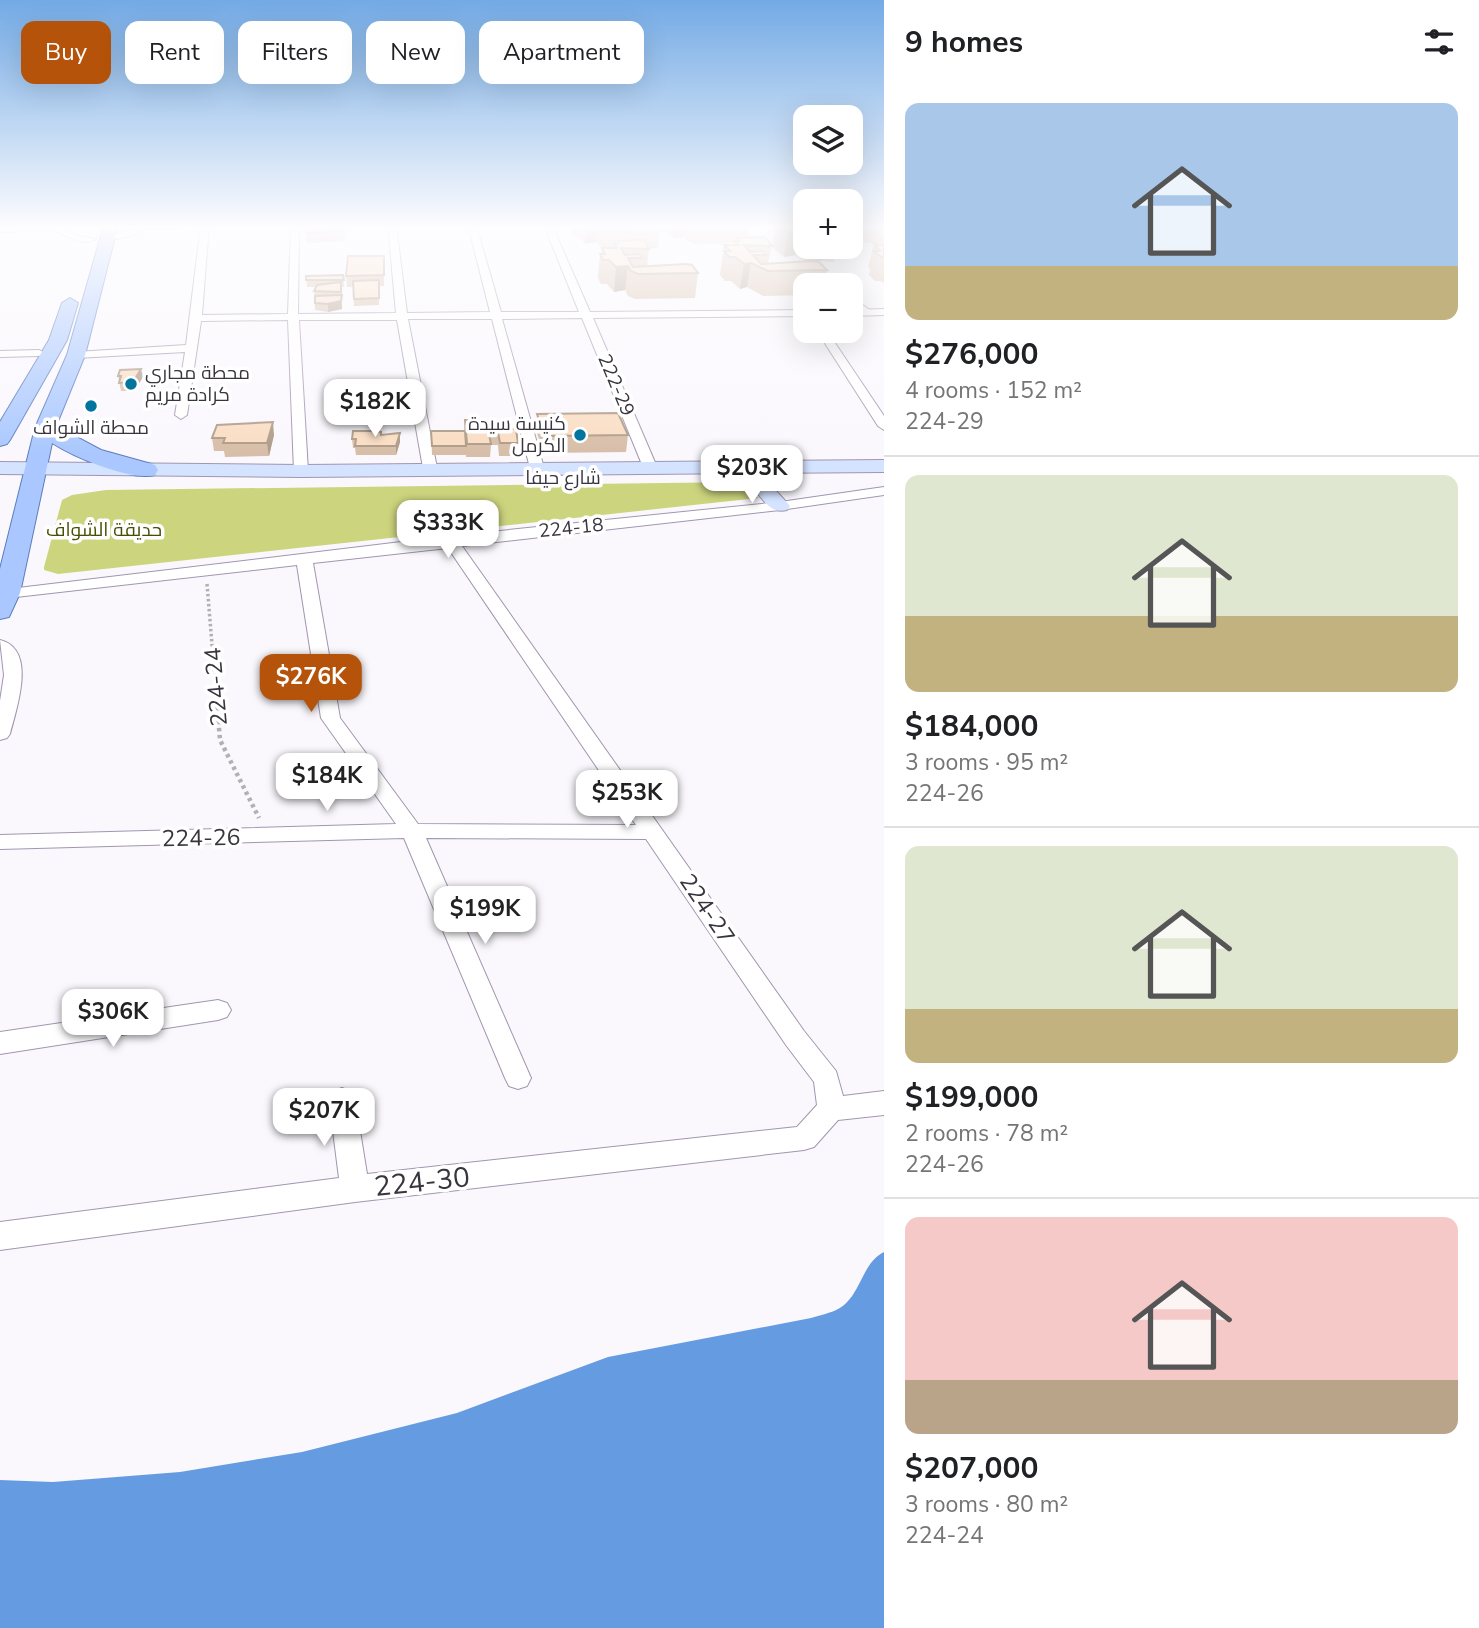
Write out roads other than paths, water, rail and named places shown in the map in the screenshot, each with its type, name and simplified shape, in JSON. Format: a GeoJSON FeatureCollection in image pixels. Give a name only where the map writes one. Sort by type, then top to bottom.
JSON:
{"type":"FeatureCollection","features":[{"type":"Feature","properties":{"kind":"main road"},"geometry":{"type":"LineString","coordinates":[[0,440],[58,340],[71,301]]}},
{"type":"Feature","properties":{"kind":"main road"},"geometry":{"type":"LineString","coordinates":[[4,602],[45,428],[76,355],[87,301]]}},
{"type":"Feature","properties":{"kind":"main road"},"geometry":{"type":"LineString","coordinates":[[0,408],[25,367],[38,353],[58,340]]}},
{"type":"Feature","properties":{"kind":"main road"},"geometry":{"type":"LineString","coordinates":[[45,428],[63,441],[88,453],[146,470]]}},
{"type":"Feature","properties":{"kind":"main road","name":"شارع حيفا"},"geometry":{"type":"LineString","coordinates":[[34,475],[146,470],[884,466]]}},
{"type":"Feature","properties":{"kind":"main road"},"geometry":{"type":"LineString","coordinates":[[0,468],[34,475]]}},
{"type":"Feature","properties":{"kind":"main road"},"geometry":{"type":"LineString","coordinates":[[0,481],[34,475]]}},
{"type":"Feature","properties":{"kind":"main road","name":"شارع حيفا"},"geometry":{"type":"LineString","coordinates":[[34,475],[884,478]]}},
{"type":"Feature","properties":{"kind":"main road"},"geometry":{"type":"LineString","coordinates":[[756,478],[780,506]]}},
{"type":"Feature","properties":{"kind":"street"},"geometry":{"type":"LineString","coordinates":[[181,415],[197,301]]}},
{"type":"Feature","properties":{"kind":"street"},"geometry":{"type":"LineString","coordinates":[[293,301],[301,471]]}},
{"type":"Feature","properties":{"kind":"street"},"geometry":{"type":"LineString","coordinates":[[400,301],[430,468]]}},
{"type":"Feature","properties":{"kind":"street"},"geometry":{"type":"LineString","coordinates":[[491,301],[537,468]]}},
{"type":"Feature","properties":{"kind":"street","name":"222-29"},"geometry":{"type":"LineString","coordinates":[[580,301],[650,467]]}},
{"type":"Feature","properties":{"kind":"street"},"geometry":{"type":"LineString","coordinates":[[863,312],[884,312]]}},
{"type":"Feature","properties":{"kind":"street"},"geometry":{"type":"LineString","coordinates":[[195,317],[793,313]]}},
{"type":"Feature","properties":{"kind":"street"},"geometry":{"type":"LineString","coordinates":[[830,343],[884,426]]}},
{"type":"Feature","properties":{"kind":"street"},"geometry":{"type":"LineString","coordinates":[[76,355],[189,348]]}},
{"type":"Feature","properties":{"kind":"street"},"geometry":{"type":"LineString","coordinates":[[1,356],[38,353]]}},
{"type":"Feature","properties":{"kind":"street","name":"224-18"},"geometry":{"type":"LineString","coordinates":[[4,602],[205,569],[780,506],[884,491]]}},
{"type":"Feature","properties":{"kind":"street","name":"224-27"},"geometry":{"type":"LineString","coordinates":[[451,541],[795,1038],[827,1079],[831,1109]]}},
{"type":"Feature","properties":{"kind":"street"},"geometry":{"type":"LineString","coordinates":[[304,558],[331,718],[412,831],[518,1078]]}},
{"type":"Feature","properties":{"kind":"street"},"geometry":{"type":"LineString","coordinates":[[0,645],[10,657],[14,668],[0,734]]}},
{"type":"Feature","properties":{"kind":"street","name":"224-26"},"geometry":{"type":"LineString","coordinates":[[0,842],[412,831],[654,832]]}},
{"type":"Feature","properties":{"kind":"street"},"geometry":{"type":"LineString","coordinates":[[0,1043],[218,1010]]}},
{"type":"Feature","properties":{"kind":"street"},"geometry":{"type":"LineString","coordinates":[[342,1100],[355,1189]]}},
{"type":"Feature","properties":{"kind":"street"},"geometry":{"type":"LineString","coordinates":[[831,1109],[884,1103]]}},
{"type":"Feature","properties":{"kind":"street","name":"224-30"},"geometry":{"type":"LineString","coordinates":[[1,1236],[355,1189],[804,1138],[831,1109]]}},
{"type":"Feature","properties":{"kind":"lane"},"geometry":{"type":"LineString","coordinates":[[863,307],[869,312]]}},
{"type":"Feature","properties":{"kind":"water"},"geometry":{"type":"Polygon","coordinates":[[[884,1252],[884,1628],[0,1628],[0,1480],[53,1482],[180,1472],[302,1452],[457,1413],[608,1357],[832,1312],[846,1304],[870,1264],[884,1252]]]}},
{"type":"Feature","properties":{"kind":"place","name":"محطة مجاري كرادة مريم"},"geometry":{"type":"Point","coordinates":[131,384]}},
{"type":"Feature","properties":{"kind":"place","name":"محطة الشواف"},"geometry":{"type":"Point","coordinates":[91,406]}},
{"type":"Feature","properties":{"kind":"place","name":"كنيسة سيدة الكرمل"},"geometry":{"type":"Point","coordinates":[580,435]}},
{"type":"Feature","properties":{"kind":"park label","name":"حديقة الشواف"},"geometry":{"type":"Point","coordinates":[104,530]}}]}
